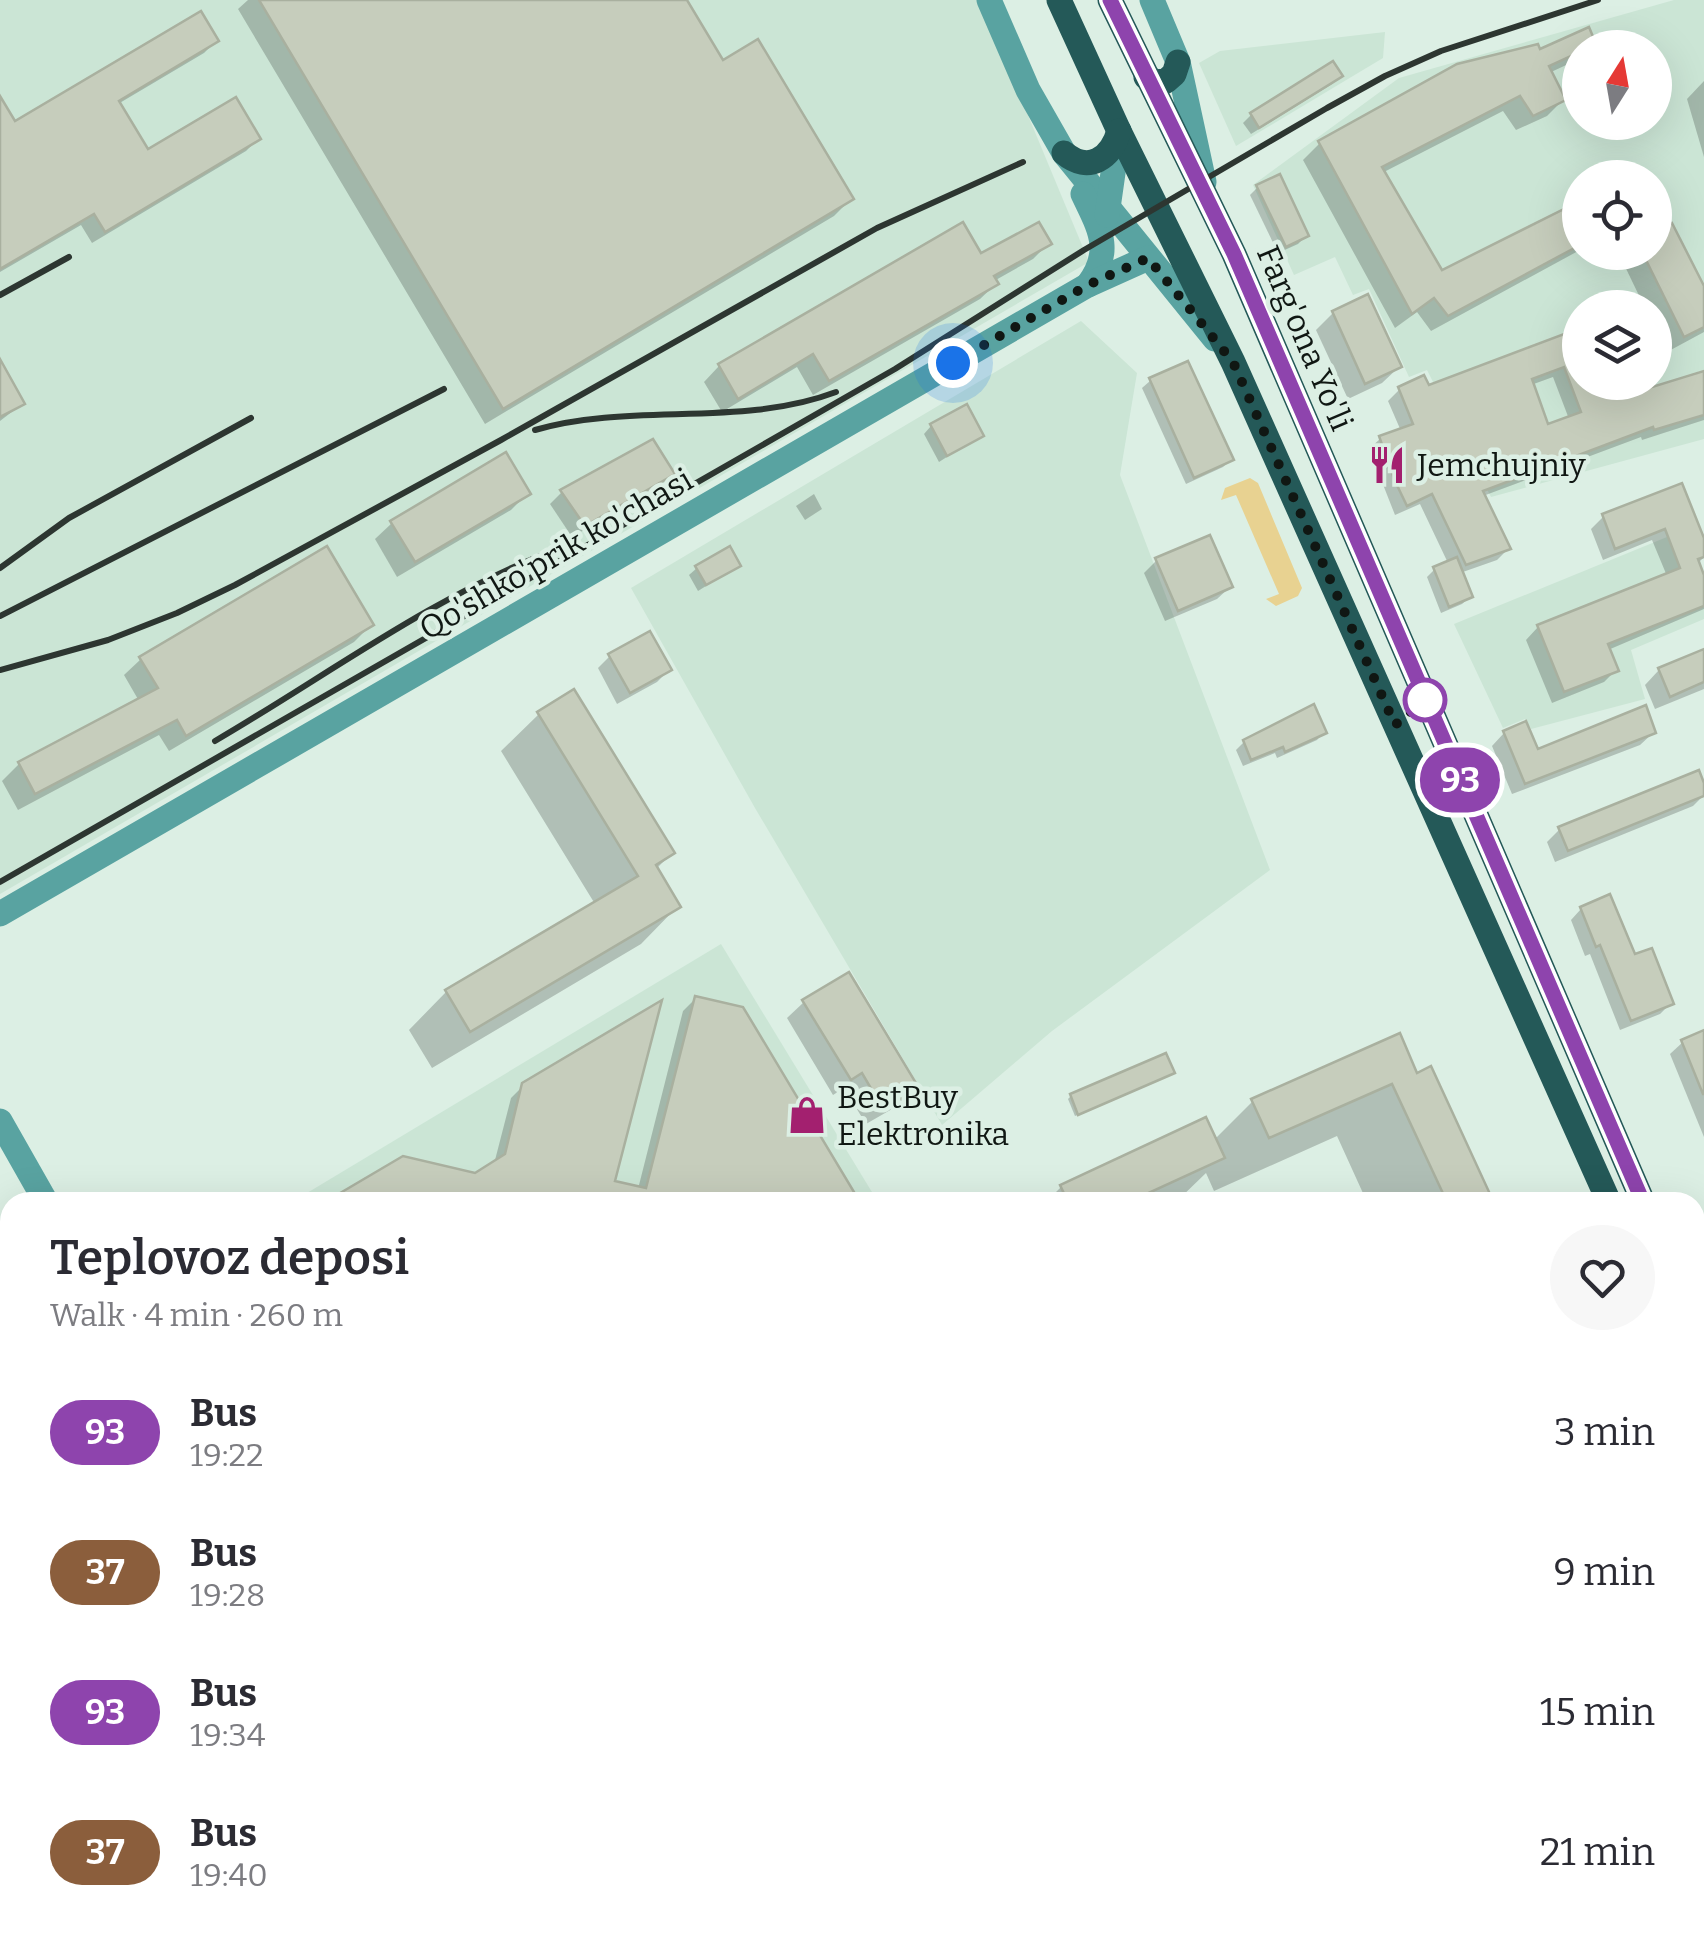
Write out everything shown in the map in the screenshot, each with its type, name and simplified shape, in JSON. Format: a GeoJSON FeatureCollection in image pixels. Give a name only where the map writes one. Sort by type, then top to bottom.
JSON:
{"type":"FeatureCollection","features":[{"type":"Feature","properties":{"kind":"main road"},"geometry":{"type":"LineString","coordinates":[[1059,0],[1233,362],[1605,1192]]}},
{"type":"Feature","properties":{"kind":"main road","name":"Farg'ona Yo'li"},"geometry":{"type":"LineString","coordinates":[[1110,0],[1234,254],[1639,1192]]}},
{"type":"Feature","properties":{"kind":"main road"},"geometry":{"type":"LineString","coordinates":[[1146,77],[1166,82],[1178,62]]}},
{"type":"Feature","properties":{"kind":"main road"},"geometry":{"type":"LineString","coordinates":[[1064,153],[1080,163],[1098,161],[1112,150],[1119,131]]}},
{"type":"Feature","properties":{"kind":"street"},"geometry":{"type":"LineString","coordinates":[[989,0],[1028,90],[1064,153],[1104,238]]}},
{"type":"Feature","properties":{"kind":"street"},"geometry":{"type":"LineString","coordinates":[[1152,0],[1178,62],[1208,201]]}},
{"type":"Feature","properties":{"kind":"street"},"geometry":{"type":"LineString","coordinates":[[1088,285],[1099,266],[1119,131]]}},
{"type":"Feature","properties":{"kind":"street"},"geometry":{"type":"LineString","coordinates":[[1064,153],[1233,362]]}},
{"type":"Feature","properties":{"kind":"street","name":"Qo'shko'prik ko'chasi"},"geometry":{"type":"LineString","coordinates":[[0,914],[1088,285],[1148,258]]}},
{"type":"Feature","properties":{"kind":"street"},"geometry":{"type":"LineString","coordinates":[[0,923],[24,901]]}},
{"type":"Feature","properties":{"kind":"street"},"geometry":{"type":"LineString","coordinates":[[0,1121],[40,1192]]}},
{"type":"Feature","properties":{"kind":"shaded area"},"geometry":{"type":"Polygon","coordinates":[[[0,0],[980,0],[1089,262],[0,894],[0,0]]]}},
{"type":"Feature","properties":{"kind":"shaded area"},"geometry":{"type":"Polygon","coordinates":[[[1674,0],[1704,0],[1704,439],[1491,497],[1427,370],[1409,377],[1369,289],[1353,295],[1335,257],[1294,275],[1253,185],[1399,78],[1562,32],[1562,140],[1672,140],[1672,30],[1568,30],[1674,0]]]}},
{"type":"Feature","properties":{"kind":"shaded area"},"geometry":{"type":"Polygon","coordinates":[[[1385,32],[1383,58],[1236,146],[1199,63],[1220,51],[1385,32]]]}},
{"type":"Feature","properties":{"kind":"shaded area"},"geometry":{"type":"Polygon","coordinates":[[[1081,321],[1137,373],[1120,475],[1270,870],[1052,1031],[942,1125],[631,588],[1081,321]]]}},
{"type":"Feature","properties":{"kind":"shaded area"},"geometry":{"type":"Polygon","coordinates":[[[1250,478],[1258,483],[1302,588],[1298,596],[1276,606],[1266,599],[1279,594],[1236,495],[1221,500],[1225,488],[1250,478]]]}},
{"type":"Feature","properties":{"kind":"shaded area"},"geometry":{"type":"Polygon","coordinates":[[[1682,483],[1704,538],[1704,557],[1698,560],[1704,575],[1704,619],[1631,650],[1645,699],[1531,729],[1525,719],[1503,728],[1454,624],[1667,537],[1651,495],[1682,483]]]}},
{"type":"Feature","properties":{"kind":"shaded area"},"geometry":{"type":"Polygon","coordinates":[[[721,944],[872,1192],[309,1192],[721,944]]]}},
{"type":"Feature","properties":{"kind":"building"},"geometry":{"type":"Polygon","coordinates":[[[259,0],[687,0],[723,60],[758,39],[854,199],[503,409],[259,0]]]}},
{"type":"Feature","properties":{"kind":"building"},"geometry":{"type":"Polygon","coordinates":[[[201,11],[219,41],[119,101],[148,149],[236,97],[261,139],[105,232],[94,214],[0,269],[0,96],[15,121],[201,11]]]}},
{"type":"Feature","properties":{"kind":"building"},"geometry":{"type":"Polygon","coordinates":[[[1562,39],[1562,60],[1549,66],[1562,92],[1562,102],[1533,116],[1520,96],[1382,167],[1442,270],[1562,210],[1562,255],[1448,316],[1434,298],[1412,314],[1318,141],[1457,64],[1538,44],[1540,49],[1562,39]]]}},
{"type":"Feature","properties":{"kind":"building"},"geometry":{"type":"Polygon","coordinates":[[[1333,61],[1343,76],[1259,128],[1250,113],[1333,61]]]}},
{"type":"Feature","properties":{"kind":"building"},"geometry":{"type":"Polygon","coordinates":[[[1280,174],[1309,236],[1286,247],[1256,185],[1280,174]]]}},
{"type":"Feature","properties":{"kind":"building"},"geometry":{"type":"Polygon","coordinates":[[[963,222],[981,253],[1039,222],[1052,244],[994,276],[999,284],[829,381],[813,354],[738,399],[718,364],[963,222]]]}},
{"type":"Feature","properties":{"kind":"building"},"geometry":{"type":"Polygon","coordinates":[[[1672,223],[1704,286],[1704,327],[1684,337],[1672,313],[1672,290],[1661,290],[1651,270],[1672,270],[1672,223]]]}},
{"type":"Feature","properties":{"kind":"building"},"geometry":{"type":"Polygon","coordinates":[[[1368,294],[1402,367],[1365,384],[1332,311],[1368,294]]]}},
{"type":"Feature","properties":{"kind":"building"},"geometry":{"type":"Polygon","coordinates":[[[1562,335],[1562,368],[1532,379],[1548,424],[1581,412],[1576,400],[1672,400],[1672,381],[1704,371],[1704,415],[1654,430],[1653,427],[1483,491],[1511,549],[1466,565],[1432,494],[1407,506],[1379,436],[1413,424],[1398,387],[1424,375],[1429,385],[1562,335]]]}},
{"type":"Feature","properties":{"kind":"building"},"geometry":{"type":"Polygon","coordinates":[[[0,359],[25,404],[0,417],[0,359]]]}},
{"type":"Feature","properties":{"kind":"building"},"geometry":{"type":"Polygon","coordinates":[[[1188,361],[1234,460],[1194,478],[1149,378],[1188,361]]]}},
{"type":"Feature","properties":{"kind":"building"},"geometry":{"type":"Polygon","coordinates":[[[967,404],[984,436],[947,456],[930,424],[967,404]]]}},
{"type":"Feature","properties":{"kind":"building"},"geometry":{"type":"Polygon","coordinates":[[[653,439],[675,474],[585,526],[560,490],[653,439]]]}},
{"type":"Feature","properties":{"kind":"building"},"geometry":{"type":"Polygon","coordinates":[[[506,452],[531,494],[415,562],[390,521],[506,452]]]}},
{"type":"Feature","properties":{"kind":"building"},"geometry":{"type":"Polygon","coordinates":[[[1682,483],[1704,538],[1704,557],[1698,559],[1704,575],[1704,606],[1608,644],[1619,671],[1564,692],[1537,625],[1680,568],[1665,529],[1615,549],[1602,514],[1682,483]]]}},
{"type":"Feature","properties":{"kind":"building"},"geometry":{"type":"Polygon","coordinates":[[[1210,535],[1233,587],[1178,611],[1155,558],[1210,535]]]}},
{"type":"Feature","properties":{"kind":"building"},"geometry":{"type":"Polygon","coordinates":[[[327,546],[374,625],[186,736],[177,720],[35,794],[18,762],[158,688],[139,657],[327,546]]]}},
{"type":"Feature","properties":{"kind":"building"},"geometry":{"type":"Polygon","coordinates":[[[730,546],[741,566],[706,585],[695,566],[730,546]]]}},
{"type":"Feature","properties":{"kind":"building"},"geometry":{"type":"Polygon","coordinates":[[[1457,557],[1473,597],[1449,607],[1433,567],[1457,557]]]}},
{"type":"Feature","properties":{"kind":"building"},"geometry":{"type":"Polygon","coordinates":[[[650,631],[672,670],[630,693],[608,654],[650,631]]]}},
{"type":"Feature","properties":{"kind":"building"},"geometry":{"type":"Polygon","coordinates":[[[1704,649],[1704,682],[1670,697],[1658,668],[1704,649]]]}},
{"type":"Feature","properties":{"kind":"building"},"geometry":{"type":"Polygon","coordinates":[[[574,689],[675,853],[656,865],[681,907],[470,1032],[445,990],[638,876],[537,712],[574,689]]]}},
{"type":"Feature","properties":{"kind":"building"},"geometry":{"type":"Polygon","coordinates":[[[1314,704],[1327,733],[1285,752],[1283,747],[1251,760],[1243,740],[1314,704]]]}},
{"type":"Feature","properties":{"kind":"building"},"geometry":{"type":"Polygon","coordinates":[[[1646,705],[1656,733],[1525,784],[1503,731],[1526,721],[1538,749],[1646,705]]]}},
{"type":"Feature","properties":{"kind":"building"},"geometry":{"type":"Polygon","coordinates":[[[1699,770],[1704,796],[1568,851],[1558,827],[1699,770]]]}},
{"type":"Feature","properties":{"kind":"building"},"geometry":{"type":"Polygon","coordinates":[[[1610,894],[1635,954],[1652,948],[1674,1004],[1631,1021],[1580,907],[1610,894]]]}},
{"type":"Feature","properties":{"kind":"building"},"geometry":{"type":"Polygon","coordinates":[[[849,972],[919,1088],[883,1109],[862,1073],[851,1080],[802,1000],[849,972]]]}},
{"type":"Feature","properties":{"kind":"building"},"geometry":{"type":"Polygon","coordinates":[[[695,996],[743,1007],[854,1192],[342,1192],[403,1156],[475,1173],[505,1154],[522,1083],[662,1000],[615,1181],[646,1188],[695,996]]]}},
{"type":"Feature","properties":{"kind":"building"},"geometry":{"type":"Polygon","coordinates":[[[1704,1030],[1704,1094],[1703,1094],[1681,1040],[1704,1030]]]}},
{"type":"Feature","properties":{"kind":"building"},"geometry":{"type":"Polygon","coordinates":[[[1400,1033],[1417,1073],[1431,1066],[1489,1192],[1442,1192],[1392,1084],[1269,1138],[1251,1099],[1400,1033]]]}},
{"type":"Feature","properties":{"kind":"building"},"geometry":{"type":"Polygon","coordinates":[[[1166,1053],[1175,1073],[1078,1115],[1070,1094],[1166,1053]]]}},
{"type":"Feature","properties":{"kind":"building"},"geometry":{"type":"Polygon","coordinates":[[[1206,1117],[1225,1158],[1151,1192],[1063,1192],[1060,1185],[1206,1117]]]}},
{"type":"Feature","properties":{"kind":"railway"},"geometry":{"type":"LineString","coordinates":[[0,882],[895,369],[1084,250],[1327,108],[1441,51],[1598,0]]}},
{"type":"Feature","properties":{"kind":"railway"},"geometry":{"type":"LineString","coordinates":[[0,670],[108,640],[235,585],[877,228],[1023,162]]}},
{"type":"Feature","properties":{"kind":"railway"},"geometry":{"type":"LineString","coordinates":[[0,295],[69,257]]}},
{"type":"Feature","properties":{"kind":"railway"},"geometry":{"type":"LineString","coordinates":[[0,616],[444,389]]}},
{"type":"Feature","properties":{"kind":"railway"},"geometry":{"type":"LineString","coordinates":[[535,430],[610,417],[763,409],[836,392]]}},
{"type":"Feature","properties":{"kind":"railway"},"geometry":{"type":"LineString","coordinates":[[0,568],[69,518],[251,418]]}},
{"type":"Feature","properties":{"kind":"railway"},"geometry":{"type":"LineString","coordinates":[[215,741],[420,615],[550,552]]}},
{"type":"Feature","properties":{"kind":"bus line","name":"93"},"geometry":{"type":"LineString","coordinates":[[1110,0],[1234,254],[1639,1192]]}},
{"type":"Feature","properties":{"kind":"place","name":"Jemchujniy"},"geometry":{"type":"Point","coordinates":[1387,465]}},
{"type":"Feature","properties":{"kind":"place","name":"BestBuy Elektronika"},"geometry":{"type":"Point","coordinates":[807,1115]}},
{"type":"Feature","properties":{"kind":"route"},"geometry":{"type":"LineString","coordinates":[[953,363],[1088,285],[1148,258],[1233,362],[1395,725],[1425,700]]}}]}
